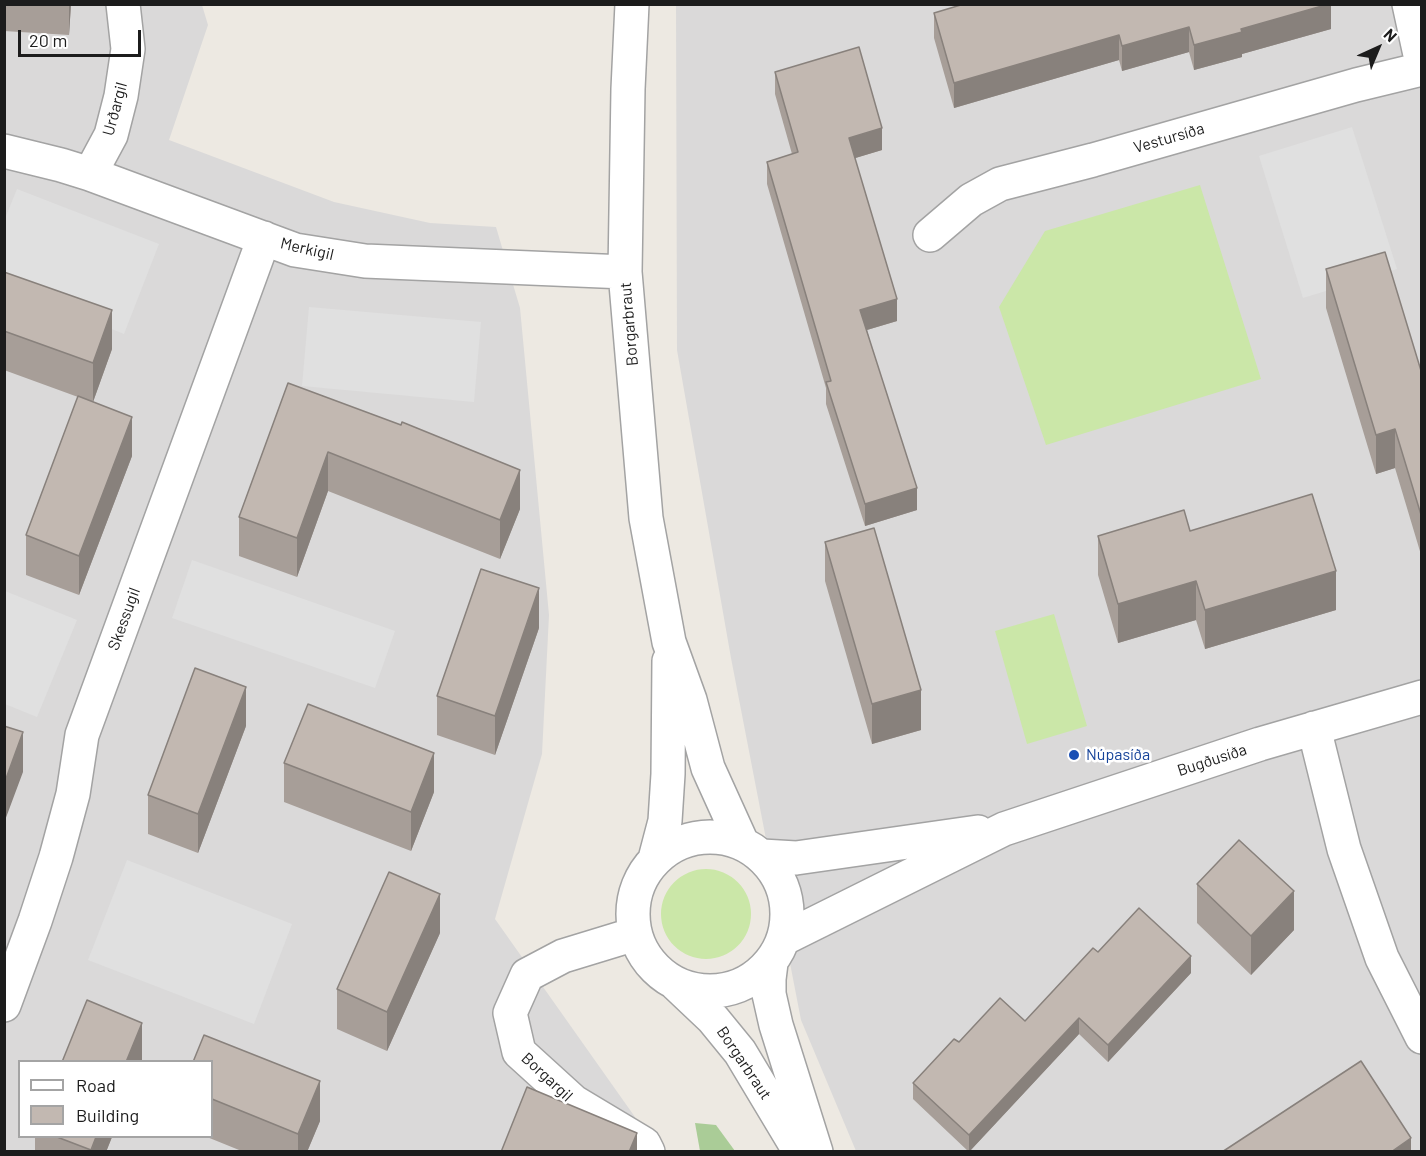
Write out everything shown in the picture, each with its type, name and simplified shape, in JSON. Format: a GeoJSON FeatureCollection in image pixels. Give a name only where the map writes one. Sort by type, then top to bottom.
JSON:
{"type":"FeatureCollection","features":[{"type":"Feature","properties":{"kind":"street","name":"Urðargil"},"geometry":{"type":"LineString","coordinates":[[90,174],[111,135],[121,96],[128,49],[123,4]]}},
{"type":"Feature","properties":{"kind":"street","name":"Borgarbraut"},"geometry":{"type":"LineString","coordinates":[[632,4],[625,272],[646,518],[669,642],[690,700],[708,768],[752,849]]}},
{"type":"Feature","properties":{"kind":"street"},"geometry":{"type":"LineString","coordinates":[[1409,4],[1422,64]]}},
{"type":"Feature","properties":{"kind":"street","name":"Vestursíða"},"geometry":{"type":"LineString","coordinates":[[930,235],[971,200],[1000,184],[1356,85],[1422,69]]}},
{"type":"Feature","properties":{"kind":"street","name":"Merkigil"},"geometry":{"type":"LineString","coordinates":[[4,151],[90,174],[296,250],[365,261],[625,272]]}},
{"type":"Feature","properties":{"kind":"street","name":"Skessugil"},"geometry":{"type":"LineString","coordinates":[[4,1005],[56,857],[73,794],[82,735],[264,238]]}},
{"type":"Feature","properties":{"kind":"street","name":"Borgarbraut"},"geometry":{"type":"LineString","coordinates":[[655,859],[665,821],[668,774],[669,642]]}},
{"type":"Feature","properties":{"kind":"street","name":"Bugðusíða"},"geometry":{"type":"LineString","coordinates":[[778,950],[1004,829],[1260,744],[1422,697]]}},
{"type":"Feature","properties":{"kind":"street"},"geometry":{"type":"LineString","coordinates":[[1314,728],[1344,849],[1382,958],[1422,1037]]}},
{"type":"Feature","properties":{"kind":"street","name":"Bugðusíða"},"geometry":{"type":"LineString","coordinates":[[752,849],[796,858],[1004,829]]}},
{"type":"Feature","properties":{"kind":"street"},"geometry":{"type":"LineString","coordinates":[[719,837],[752,849],[776,873],[785,893],[788,916],[778,950],[752,980],[727,990],[701,992],[676,984],[658,972],[644,954],[635,934],[633,907],[640,881],[655,859],[674,845],[696,838],[719,837]]}},
{"type":"Feature","properties":{"kind":"street","name":"Borgargil"},"geometry":{"type":"LineString","coordinates":[[635,934],[563,956],[527,975],[510,1013],[519,1052],[574,1102],[644,1144],[648,1152]]}},
{"type":"Feature","properties":{"kind":"street","name":"Borgarbraut"},"geometry":{"type":"LineString","coordinates":[[778,950],[769,979],[769,994],[776,1025],[816,1152]]}},
{"type":"Feature","properties":{"kind":"street","name":"Borgarbraut"},"geometry":{"type":"LineString","coordinates":[[676,984],[713,1019],[740,1052],[800,1152]]}},
{"type":"Feature","properties":{"kind":"shaded area"},"geometry":{"type":"Polygon","coordinates":[[[5,5],[202,5],[208,25],[169,140],[334,202],[430,223],[496,227],[520,308],[549,615],[542,754],[495,919],[659,1151],[5,1152],[5,5]]]}},
{"type":"Feature","properties":{"kind":"shaded area"},"geometry":{"type":"Polygon","coordinates":[[[676,5],[1421,5],[1421,1151],[856,1151],[801,1020],[731,658],[677,350],[676,5]]]}},
{"type":"Feature","properties":{"kind":"shaded area"},"geometry":{"type":"Polygon","coordinates":[[[1352,127],[1397,269],[1303,298],[1259,156],[1352,127]]]}},
{"type":"Feature","properties":{"kind":"shaded area"},"geometry":{"type":"Polygon","coordinates":[[[17,189],[159,244],[124,334],[5,286],[4,221],[17,189]]]}},
{"type":"Feature","properties":{"kind":"shaded area"},"geometry":{"type":"Polygon","coordinates":[[[309,307],[481,322],[474,402],[302,386],[309,307]]]}},
{"type":"Feature","properties":{"kind":"shaded area"},"geometry":{"type":"Polygon","coordinates":[[[192,560],[395,631],[375,688],[172,618],[192,560]]]}},
{"type":"Feature","properties":{"kind":"shaded area"},"geometry":{"type":"Polygon","coordinates":[[[5,591],[77,620],[37,717],[5,704],[5,591]]]}},
{"type":"Feature","properties":{"kind":"shaded area"},"geometry":{"type":"Polygon","coordinates":[[[127,860],[292,924],[254,1024],[88,960],[127,860]]]}},
{"type":"Feature","properties":{"kind":"green space"},"geometry":{"type":"Polygon","coordinates":[[[1200,185],[1261,379],[1046,445],[999,307],[1045,231],[1200,185]]]}},
{"type":"Feature","properties":{"kind":"green space"},"geometry":{"type":"Polygon","coordinates":[[[1054,614],[1087,726],[1027,744],[995,631],[1054,614]]]}},
{"type":"Feature","properties":{"kind":"green space"},"geometry":{"type":"Polygon","coordinates":[[[706,869],[723,872],[738,882],[748,897],[751,914],[748,931],[738,946],[723,956],[706,959],[689,956],[674,946],[664,931],[661,914],[664,897],[674,882],[689,872],[706,869]]]}},
{"type":"Feature","properties":{"kind":"green space"},"geometry":{"type":"Polygon","coordinates":[[[695,1123],[716,1125],[735,1151],[700,1151],[695,1123]]]}},
{"type":"Feature","properties":{"kind":"building"},"geometry":{"type":"Polygon","coordinates":[[[964,4],[1329,4],[1194,45],[1189,27],[1122,46],[1119,35],[954,83],[934,13],[964,4]]]}},
{"type":"Feature","properties":{"kind":"building"},"geometry":{"type":"Polygon","coordinates":[[[859,47],[882,128],[849,138],[897,299],[860,310],[917,488],[865,504],[826,382],[831,381],[767,162],[798,152],[775,72],[859,47]]]}},
{"type":"Feature","properties":{"kind":"building"},"geometry":{"type":"Polygon","coordinates":[[[1385,252],[1422,374],[1422,518],[1395,429],[1376,435],[1326,269],[1385,252]]]}},
{"type":"Feature","properties":{"kind":"building"},"geometry":{"type":"Polygon","coordinates":[[[4,272],[112,310],[93,363],[4,331],[4,272]]]}},
{"type":"Feature","properties":{"kind":"building"},"geometry":{"type":"Polygon","coordinates":[[[288,383],[401,425],[402,422],[520,470],[500,520],[328,452],[297,538],[239,517],[288,383]]]}},
{"type":"Feature","properties":{"kind":"building"},"geometry":{"type":"Polygon","coordinates":[[[78,396],[132,417],[79,556],[26,535],[78,396]]]}},
{"type":"Feature","properties":{"kind":"building"},"geometry":{"type":"Polygon","coordinates":[[[1312,494],[1336,571],[1205,610],[1196,581],[1118,604],[1098,536],[1184,510],[1190,531],[1312,494]]]}},
{"type":"Feature","properties":{"kind":"building"},"geometry":{"type":"Polygon","coordinates":[[[874,528],[921,690],[872,704],[825,542],[874,528]]]}},
{"type":"Feature","properties":{"kind":"building"},"geometry":{"type":"Polygon","coordinates":[[[481,569],[539,588],[495,716],[437,696],[481,569]]]}},
{"type":"Feature","properties":{"kind":"building"},"geometry":{"type":"Polygon","coordinates":[[[195,668],[246,687],[198,814],[148,795],[195,668]]]}},
{"type":"Feature","properties":{"kind":"building"},"geometry":{"type":"Polygon","coordinates":[[[308,704],[434,753],[411,812],[284,763],[308,704]]]}},
{"type":"Feature","properties":{"kind":"building"},"geometry":{"type":"Polygon","coordinates":[[[4,726],[23,732],[4,784],[4,726]]]}},
{"type":"Feature","properties":{"kind":"building"},"geometry":{"type":"Polygon","coordinates":[[[1239,840],[1294,891],[1251,936],[1197,884],[1239,840]]]}},
{"type":"Feature","properties":{"kind":"building"},"geometry":{"type":"Polygon","coordinates":[[[389,872],[440,894],[387,1012],[337,989],[389,872]]]}},
{"type":"Feature","properties":{"kind":"building"},"geometry":{"type":"Polygon","coordinates":[[[1139,908],[1191,956],[1108,1045],[1079,1018],[969,1135],[913,1083],[954,1039],[959,1042],[1000,998],[1025,1021],[1093,948],[1098,952],[1139,908]]]}},
{"type":"Feature","properties":{"kind":"building"},"geometry":{"type":"Polygon","coordinates":[[[87,1000],[142,1023],[127,1060],[63,1060],[87,1000]]]}},
{"type":"Feature","properties":{"kind":"building"},"geometry":{"type":"Polygon","coordinates":[[[204,1035],[320,1081],[298,1134],[213,1099],[213,1060],[194,1060],[204,1035]]]}},
{"type":"Feature","properties":{"kind":"building"},"geometry":{"type":"Polygon","coordinates":[[[1361,1061],[1411,1138],[1391,1152],[1222,1152],[1361,1061]]]}},
{"type":"Feature","properties":{"kind":"building"},"geometry":{"type":"Polygon","coordinates":[[[527,1087],[637,1133],[629,1152],[501,1152],[527,1087]]]}},
{"type":"Feature","properties":{"kind":"building"},"geometry":{"type":"Polygon","coordinates":[[[60,1138],[96,1138],[91,1150],[60,1138]]]}},
{"type":"Feature","properties":{"kind":"place","name":"Núpasíða"},"geometry":{"type":"Point","coordinates":[1074,755]}}]}
